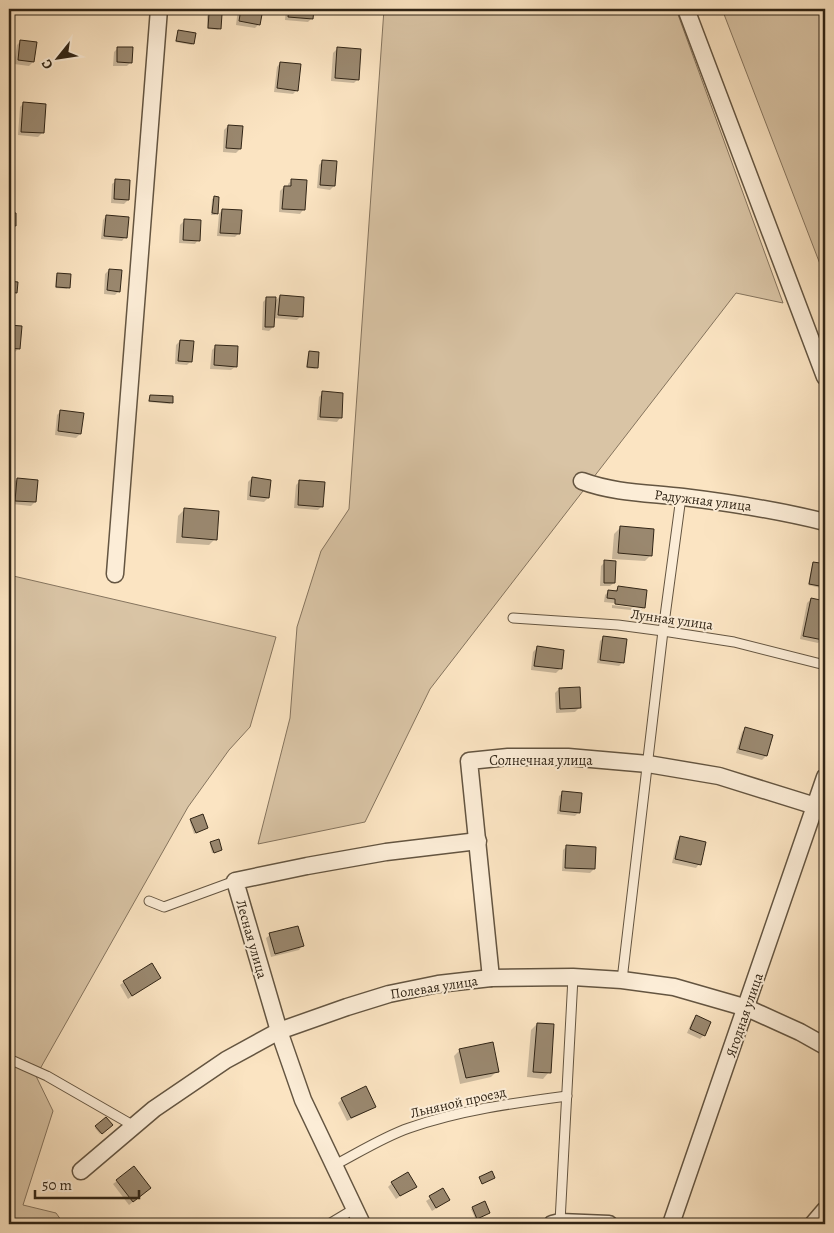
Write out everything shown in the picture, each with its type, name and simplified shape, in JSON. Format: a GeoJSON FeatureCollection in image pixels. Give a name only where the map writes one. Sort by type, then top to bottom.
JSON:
{"type":"FeatureCollection","features":[{"type":"Feature","properties":{"kind":"street"},"geometry":{"type":"LineString","coordinates":[[115,574],[158,9]]}},
{"type":"Feature","properties":{"kind":"street"},"geometry":{"type":"LineString","coordinates":[[686,9],[825,377]]}},
{"type":"Feature","properties":{"kind":"street","name":"Радужная улица"},"geometry":{"type":"LineString","coordinates":[[582,482],[601,488],[771,509],[825,522]]}},
{"type":"Feature","properties":{"kind":"street","name":"Солнечная улица"},"geometry":{"type":"LineString","coordinates":[[491,978],[469,761],[508,757],[568,757],[648,764],[719,776],[821,807]]}},
{"type":"Feature","properties":{"kind":"street"},"geometry":{"type":"LineString","coordinates":[[821,807],[825,777]]}},
{"type":"Feature","properties":{"kind":"street","name":"Ягодная улица"},"geometry":{"type":"LineString","coordinates":[[671,1224],[747,1008],[821,807]]}},
{"type":"Feature","properties":{"kind":"street","name":"Лесная улица"},"geometry":{"type":"LineString","coordinates":[[362,1224],[303,1100],[279,1031],[236,881],[386,852],[478,841]]}},
{"type":"Feature","properties":{"kind":"street","name":"Полевая улица"},"geometry":{"type":"LineString","coordinates":[[81,1171],[154,1109],[226,1060],[279,1031],[389,994],[438,984],[491,978],[573,977],[622,980],[674,987],[747,1008],[800,1032],[825,1046]]}},
{"type":"Feature","properties":{"kind":"street"},"geometry":{"type":"LineString","coordinates":[[813,1224],[825,1210]]}},
{"type":"Feature","properties":{"kind":"street"},"geometry":{"type":"LineString","coordinates":[[556,1223],[609,1224]]}},
{"type":"Feature","properties":{"kind":"lane"},"geometry":{"type":"LineString","coordinates":[[622,980],[663,631],[681,497]]}},
{"type":"Feature","properties":{"kind":"lane","name":"Лунная улица"},"geometry":{"type":"LineString","coordinates":[[513,618],[618,625],[663,631],[734,642],[825,666]]}},
{"type":"Feature","properties":{"kind":"lane"},"geometry":{"type":"LineString","coordinates":[[149,901],[164,907],[236,881]]}},
{"type":"Feature","properties":{"kind":"lane"},"geometry":{"type":"LineString","coordinates":[[556,1223],[567,1096],[573,977]]}},
{"type":"Feature","properties":{"kind":"lane"},"geometry":{"type":"LineString","coordinates":[[9,1059],[47,1076],[134,1126]]}},
{"type":"Feature","properties":{"kind":"lane","name":"Льняной проезд"},"geometry":{"type":"LineString","coordinates":[[333,1166],[373,1144],[408,1128],[452,1115],[502,1105],[567,1096]]}},
{"type":"Feature","properties":{"kind":"lane"},"geometry":{"type":"LineString","coordinates":[[329,1224],[354,1209]]}},
{"type":"Feature","properties":{"kind":"shaded area"},"geometry":{"type":"Polygon","coordinates":[[[384,9],[676,9],[783,303],[736,293],[430,689],[365,822],[258,844],[290,718],[297,627],[321,551],[349,509],[384,9]]]}},
{"type":"Feature","properties":{"kind":"shaded area"},"geometry":{"type":"Polygon","coordinates":[[[722,9],[825,9],[825,277],[722,9]]]}},
{"type":"Feature","properties":{"kind":"shaded area"},"geometry":{"type":"Polygon","coordinates":[[[9,575],[276,637],[250,727],[229,750],[188,807],[36,1076],[53,1111],[23,1205],[56,1213],[64,1224],[9,1224],[9,575]]]}},
{"type":"Feature","properties":{"kind":"building"},"geometry":{"type":"Polygon","coordinates":[[[241,9],[263,9],[260,25],[239,21],[241,9]]]}},
{"type":"Feature","properties":{"kind":"building"},"geometry":{"type":"Polygon","coordinates":[[[289,9],[314,9],[313,19],[288,17],[289,9]]]}},
{"type":"Feature","properties":{"kind":"building"},"geometry":{"type":"Polygon","coordinates":[[[209,13],[222,14],[221,29],[208,28],[209,13]]]}},
{"type":"Feature","properties":{"kind":"building"},"geometry":{"type":"Polygon","coordinates":[[[178,30],[196,33],[194,44],[176,41],[178,30]]]}},
{"type":"Feature","properties":{"kind":"building"},"geometry":{"type":"Polygon","coordinates":[[[20,40],[37,42],[34,62],[18,60],[20,40]]]}},
{"type":"Feature","properties":{"kind":"building"},"geometry":{"type":"Polygon","coordinates":[[[117,47],[133,47],[132,63],[117,62],[117,47]]]}},
{"type":"Feature","properties":{"kind":"building"},"geometry":{"type":"Polygon","coordinates":[[[337,47],[361,49],[359,80],[335,78],[337,47]]]}},
{"type":"Feature","properties":{"kind":"building"},"geometry":{"type":"Polygon","coordinates":[[[280,62],[301,64],[298,91],[277,88],[280,62]]]}},
{"type":"Feature","properties":{"kind":"building"},"geometry":{"type":"Polygon","coordinates":[[[23,102],[46,104],[44,133],[21,132],[23,102]]]}},
{"type":"Feature","properties":{"kind":"building"},"geometry":{"type":"Polygon","coordinates":[[[228,125],[243,126],[241,149],[226,148],[228,125]]]}},
{"type":"Feature","properties":{"kind":"building"},"geometry":{"type":"Polygon","coordinates":[[[322,160],[337,161],[335,186],[320,185],[322,160]]]}},
{"type":"Feature","properties":{"kind":"building"},"geometry":{"type":"Polygon","coordinates":[[[115,179],[130,180],[129,200],[114,199],[115,179]]]}},
{"type":"Feature","properties":{"kind":"building"},"geometry":{"type":"Polygon","coordinates":[[[291,179],[307,180],[305,210],[282,209],[284,186],[291,186],[291,179]]]}},
{"type":"Feature","properties":{"kind":"building"},"geometry":{"type":"Polygon","coordinates":[[[214,196],[219,197],[218,214],[212,213],[214,196]]]}},
{"type":"Feature","properties":{"kind":"building"},"geometry":{"type":"Polygon","coordinates":[[[222,209],[242,210],[240,234],[220,233],[222,209]]]}},
{"type":"Feature","properties":{"kind":"building"},"geometry":{"type":"Polygon","coordinates":[[[9,212],[16,213],[16,226],[9,225],[9,212]]]}},
{"type":"Feature","properties":{"kind":"building"},"geometry":{"type":"Polygon","coordinates":[[[106,215],[129,217],[127,238],[104,236],[106,215]]]}},
{"type":"Feature","properties":{"kind":"building"},"geometry":{"type":"Polygon","coordinates":[[[184,219],[201,220],[200,241],[183,240],[184,219]]]}},
{"type":"Feature","properties":{"kind":"building"},"geometry":{"type":"Polygon","coordinates":[[[109,269],[122,270],[120,292],[107,290],[109,269]]]}},
{"type":"Feature","properties":{"kind":"building"},"geometry":{"type":"Polygon","coordinates":[[[57,273],[71,274],[70,288],[56,287],[57,273]]]}},
{"type":"Feature","properties":{"kind":"building"},"geometry":{"type":"Polygon","coordinates":[[[9,281],[18,282],[17,293],[9,292],[9,281]]]}},
{"type":"Feature","properties":{"kind":"building"},"geometry":{"type":"Polygon","coordinates":[[[280,295],[304,297],[303,317],[278,315],[280,295]]]}},
{"type":"Feature","properties":{"kind":"building"},"geometry":{"type":"Polygon","coordinates":[[[266,297],[276,297],[274,327],[265,327],[266,297]]]}},
{"type":"Feature","properties":{"kind":"building"},"geometry":{"type":"Polygon","coordinates":[[[9,325],[22,326],[20,349],[9,348],[9,325]]]}},
{"type":"Feature","properties":{"kind":"building"},"geometry":{"type":"Polygon","coordinates":[[[180,340],[194,341],[192,362],[178,361],[180,340]]]}},
{"type":"Feature","properties":{"kind":"building"},"geometry":{"type":"Polygon","coordinates":[[[215,345],[238,346],[237,367],[214,365],[215,345]]]}},
{"type":"Feature","properties":{"kind":"building"},"geometry":{"type":"Polygon","coordinates":[[[309,351],[319,352],[318,368],[307,367],[309,351]]]}},
{"type":"Feature","properties":{"kind":"building"},"geometry":{"type":"Polygon","coordinates":[[[9,385],[13,385],[11,413],[9,413],[9,385]]]}},
{"type":"Feature","properties":{"kind":"building"},"geometry":{"type":"Polygon","coordinates":[[[322,391],[343,393],[342,418],[320,417],[322,391]]]}},
{"type":"Feature","properties":{"kind":"building"},"geometry":{"type":"Polygon","coordinates":[[[150,395],[173,396],[173,403],[149,401],[150,395]]]}},
{"type":"Feature","properties":{"kind":"building"},"geometry":{"type":"Polygon","coordinates":[[[60,410],[84,413],[81,434],[58,431],[60,410]]]}},
{"type":"Feature","properties":{"kind":"building"},"geometry":{"type":"Polygon","coordinates":[[[252,477],[271,480],[269,498],[250,496],[252,477]]]}},
{"type":"Feature","properties":{"kind":"building"},"geometry":{"type":"Polygon","coordinates":[[[17,478],[38,480],[36,502],[15,501],[17,478]]]}},
{"type":"Feature","properties":{"kind":"building"},"geometry":{"type":"Polygon","coordinates":[[[299,480],[325,482],[323,507],[298,505],[299,480]]]}},
{"type":"Feature","properties":{"kind":"building"},"geometry":{"type":"Polygon","coordinates":[[[184,508],[219,511],[217,540],[182,537],[184,508]]]}},
{"type":"Feature","properties":{"kind":"building"},"geometry":{"type":"Polygon","coordinates":[[[620,526],[654,529],[652,556],[618,553],[620,526]]]}},
{"type":"Feature","properties":{"kind":"building"},"geometry":{"type":"Polygon","coordinates":[[[821,559],[825,560],[825,587],[809,584],[813,562],[820,563],[821,559]]]}},
{"type":"Feature","properties":{"kind":"building"},"geometry":{"type":"Polygon","coordinates":[[[604,560],[616,561],[615,583],[604,583],[604,560]]]}},
{"type":"Feature","properties":{"kind":"building"},"geometry":{"type":"Polygon","coordinates":[[[618,586],[647,590],[645,608],[615,604],[615,599],[607,598],[608,590],[617,591],[618,586]]]}},
{"type":"Feature","properties":{"kind":"building"},"geometry":{"type":"Polygon","coordinates":[[[811,598],[825,601],[823,640],[803,636],[811,598]]]}},
{"type":"Feature","properties":{"kind":"building"},"geometry":{"type":"Polygon","coordinates":[[[603,636],[627,639],[624,663],[600,660],[603,636]]]}},
{"type":"Feature","properties":{"kind":"building"},"geometry":{"type":"Polygon","coordinates":[[[537,646],[564,650],[562,669],[534,666],[537,646]]]}},
{"type":"Feature","properties":{"kind":"building"},"geometry":{"type":"Polygon","coordinates":[[[580,687],[581,708],[560,709],[559,688],[580,687]]]}},
{"type":"Feature","properties":{"kind":"building"},"geometry":{"type":"Polygon","coordinates":[[[745,727],[773,735],[767,756],[739,749],[745,727]]]}},
{"type":"Feature","properties":{"kind":"building"},"geometry":{"type":"Polygon","coordinates":[[[562,791],[582,793],[580,813],[560,811],[562,791]]]}},
{"type":"Feature","properties":{"kind":"building"},"geometry":{"type":"Polygon","coordinates":[[[203,814],[208,828],[196,833],[190,819],[203,814]]]}},
{"type":"Feature","properties":{"kind":"building"},"geometry":{"type":"Polygon","coordinates":[[[680,836],[706,842],[701,865],[675,859],[680,836]]]}},
{"type":"Feature","properties":{"kind":"building"},"geometry":{"type":"Polygon","coordinates":[[[219,839],[222,850],[214,853],[210,842],[219,839]]]}},
{"type":"Feature","properties":{"kind":"building"},"geometry":{"type":"Polygon","coordinates":[[[566,845],[596,847],[595,869],[565,868],[566,845]]]}},
{"type":"Feature","properties":{"kind":"building"},"geometry":{"type":"Polygon","coordinates":[[[298,926],[304,946],[275,954],[269,933],[298,926]]]}},
{"type":"Feature","properties":{"kind":"building"},"geometry":{"type":"Polygon","coordinates":[[[152,963],[161,978],[132,996],[123,981],[152,963]]]}},
{"type":"Feature","properties":{"kind":"building"},"geometry":{"type":"Polygon","coordinates":[[[696,1015],[711,1022],[705,1036],[690,1029],[696,1015]]]}},
{"type":"Feature","properties":{"kind":"building"},"geometry":{"type":"Polygon","coordinates":[[[537,1023],[554,1024],[551,1073],[533,1072],[537,1023]]]}},
{"type":"Feature","properties":{"kind":"building"},"geometry":{"type":"Polygon","coordinates":[[[493,1042],[499,1072],[466,1078],[459,1049],[493,1042]]]}},
{"type":"Feature","properties":{"kind":"building"},"geometry":{"type":"Polygon","coordinates":[[[366,1086],[376,1107],[351,1118],[341,1098],[366,1086]]]}},
{"type":"Feature","properties":{"kind":"building"},"geometry":{"type":"Polygon","coordinates":[[[106,1117],[113,1125],[102,1134],[95,1126],[106,1117]]]}},
{"type":"Feature","properties":{"kind":"building"},"geometry":{"type":"Polygon","coordinates":[[[134,1166],[151,1188],[133,1202],[116,1180],[134,1166]]]}},
{"type":"Feature","properties":{"kind":"building"},"geometry":{"type":"Polygon","coordinates":[[[492,1171],[495,1178],[482,1184],[479,1177],[492,1171]]]}},
{"type":"Feature","properties":{"kind":"building"},"geometry":{"type":"Polygon","coordinates":[[[408,1172],[417,1187],[400,1196],[391,1182],[408,1172]]]}},
{"type":"Feature","properties":{"kind":"building"},"geometry":{"type":"Polygon","coordinates":[[[443,1188],[450,1200],[436,1208],[429,1196],[443,1188]]]}},
{"type":"Feature","properties":{"kind":"building"},"geometry":{"type":"Polygon","coordinates":[[[485,1201],[490,1213],[477,1219],[472,1207],[485,1201]]]}}]}
